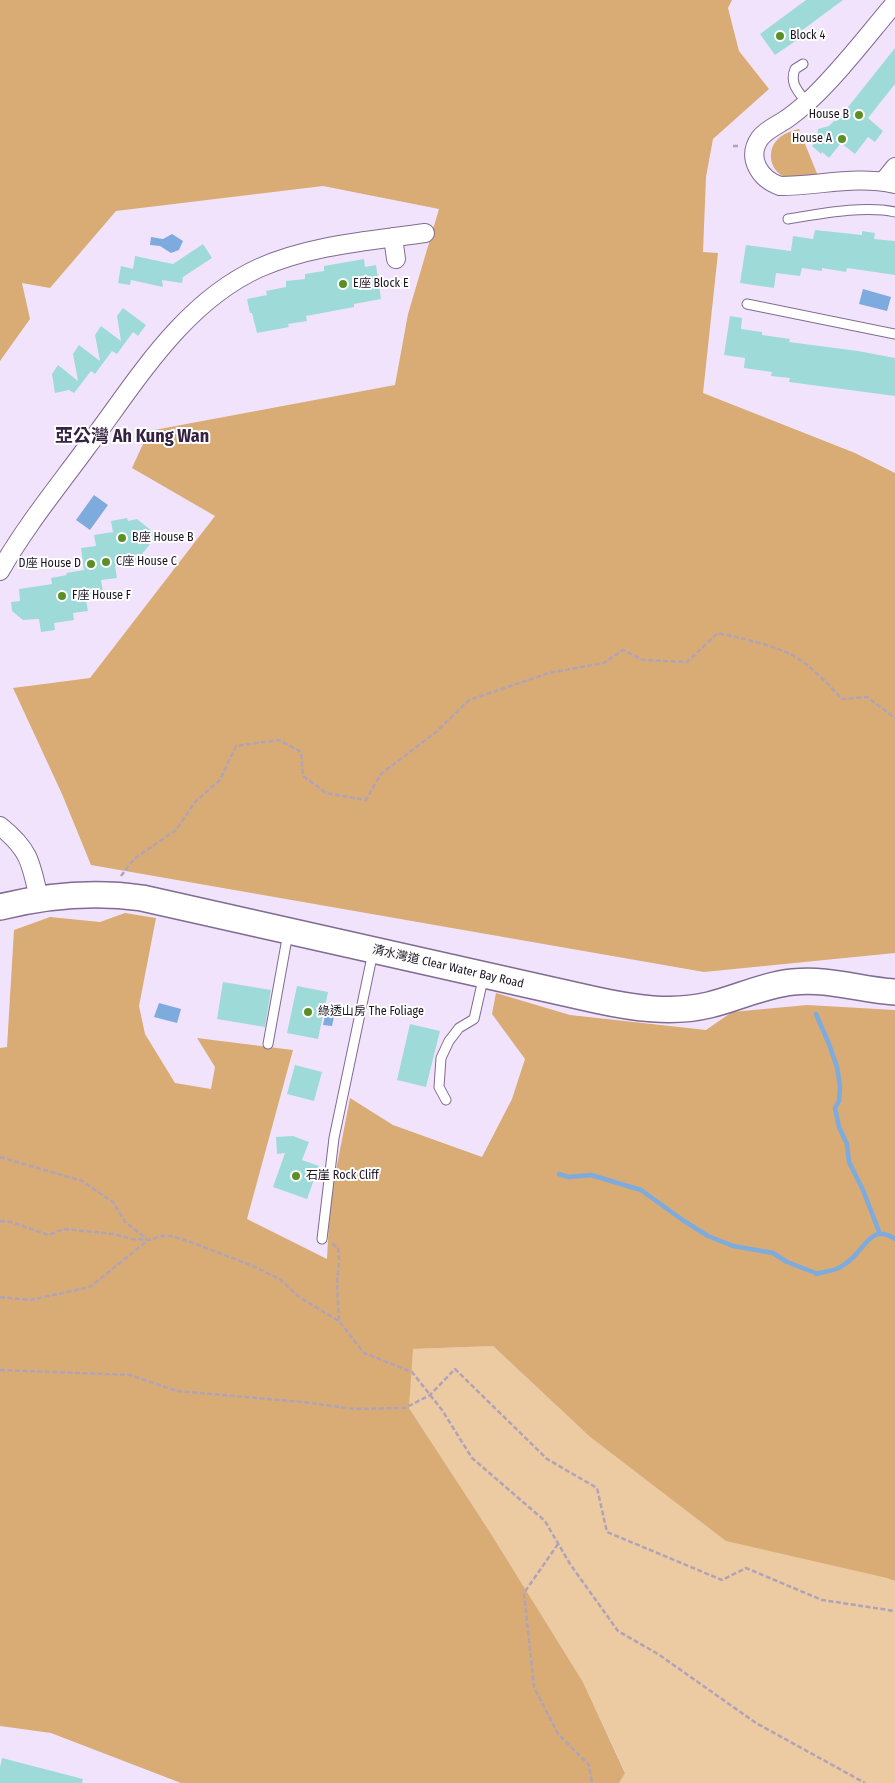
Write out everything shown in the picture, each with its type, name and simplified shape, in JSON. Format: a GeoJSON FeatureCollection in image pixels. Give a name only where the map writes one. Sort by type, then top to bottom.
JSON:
{"type":"FeatureCollection","features":[{"type":"Feature","properties":{"kind":"main road","name":"清水灣道 Clear Water Bay Road"},"geometry":{"type":"LineString","coordinates":[[0,907],[75,894],[122,895],[166,902],[618,1005],[654,1009],[699,1007],[761,988],[794,982],[826,981],[895,992]]}},
{"type":"Feature","properties":{"kind":"street"},"geometry":{"type":"LineString","coordinates":[[895,4],[807,103],[760,138],[755,158],[757,168],[762,176],[780,186],[852,180],[889,183],[895,167]]}},
{"type":"Feature","properties":{"kind":"street"},"geometry":{"type":"LineString","coordinates":[[0,571],[38,513],[156,355],[194,313],[231,284],[258,268],[272,263],[314,249],[425,233]]}},
{"type":"Feature","properties":{"kind":"street"},"geometry":{"type":"LineString","coordinates":[[393,237],[396,259]]}},
{"type":"Feature","properties":{"kind":"street"},"geometry":{"type":"LineString","coordinates":[[0,826],[13,837],[31,862],[39,899]]}},
{"type":"Feature","properties":{"kind":"lane"},"geometry":{"type":"LineString","coordinates":[[803,64],[795,69],[793,81],[807,103]]}},
{"type":"Feature","properties":{"kind":"lane"},"geometry":{"type":"LineString","coordinates":[[788,219],[833,212],[884,210],[895,212]]}},
{"type":"Feature","properties":{"kind":"lane"},"geometry":{"type":"LineString","coordinates":[[747,304],[895,334]]}},
{"type":"Feature","properties":{"kind":"lane"},"geometry":{"type":"LineString","coordinates":[[268,1044],[288,930]]}},
{"type":"Feature","properties":{"kind":"lane"},"geometry":{"type":"LineString","coordinates":[[322,1239],[334,1138],[374,950]]}},
{"type":"Feature","properties":{"kind":"lane"},"geometry":{"type":"LineString","coordinates":[[446,1100],[439,1087],[438,1075],[441,1058],[449,1041],[459,1028],[474,1019],[484,975]]}},
{"type":"Feature","properties":{"kind":"path"},"geometry":{"type":"LineString","coordinates":[[120,877],[134,858],[176,830],[195,802],[220,780],[236,746],[279,740],[301,752],[303,776],[326,793],[366,800],[381,774],[436,732],[469,700],[549,673],[604,663],[623,650],[643,660],[687,662],[718,633],[739,638],[798,658],[825,681],[842,699],[867,697],[895,718]]}},
{"type":"Feature","properties":{"kind":"path"},"geometry":{"type":"LineString","coordinates":[[0,1157],[82,1181],[113,1202],[125,1222],[148,1240]]}},
{"type":"Feature","properties":{"kind":"path"},"geometry":{"type":"LineString","coordinates":[[0,1221],[11,1222],[48,1235],[64,1229],[114,1234],[148,1240],[162,1236],[171,1236],[253,1266],[281,1280],[299,1297],[339,1321],[364,1353],[412,1372],[442,1410],[472,1458],[545,1521],[570,1564],[618,1631],[658,1654],[756,1723],[864,1783]]}},
{"type":"Feature","properties":{"kind":"path"},"geometry":{"type":"LineString","coordinates":[[322,1239],[338,1247],[340,1261],[337,1284],[339,1321]]}},
{"type":"Feature","properties":{"kind":"path"},"geometry":{"type":"LineString","coordinates":[[0,1297],[30,1300],[90,1287],[148,1240]]}},
{"type":"Feature","properties":{"kind":"path"},"geometry":{"type":"LineString","coordinates":[[0,1370],[130,1374],[177,1392],[302,1402],[354,1409],[405,1408],[430,1395],[455,1369],[547,1459],[597,1488],[607,1532],[722,1580],[746,1568],[822,1600],[895,1611]]}},
{"type":"Feature","properties":{"kind":"path"},"geometry":{"type":"LineString","coordinates":[[558,1544],[524,1593],[534,1687],[558,1734],[590,1765],[592,1783]]}},
{"type":"Feature","properties":{"kind":"shaded area"},"geometry":{"type":"Polygon","coordinates":[[[0,0],[732,0],[728,8],[739,51],[769,89],[713,139],[706,177],[703,252],[718,253],[703,393],[855,453],[895,473],[895,953],[704,972],[91,865],[62,794],[13,688],[90,678],[215,516],[132,468],[149,431],[395,385],[408,314],[439,209],[323,186],[116,211],[50,288],[22,283],[30,319],[0,361],[0,0]]]}},
{"type":"Feature","properties":{"kind":"shaded area"},"geometry":{"type":"Polygon","coordinates":[[[799,129],[818,176],[791,178],[783,176],[778,173],[772,164],[771,153],[774,143],[788,132],[799,129]]]}},
{"type":"Feature","properties":{"kind":"shaded area"},"geometry":{"type":"Polygon","coordinates":[[[125,913],[156,918],[139,1006],[145,1034],[175,1083],[211,1089],[215,1067],[197,1038],[293,1050],[247,1219],[327,1259],[330,1201],[350,1098],[393,1125],[482,1157],[512,1099],[525,1059],[492,1014],[496,993],[570,1015],[706,1030],[732,1012],[807,1005],[895,1010],[895,1581],[726,1541],[589,1436],[493,1346],[413,1349],[409,1408],[488,1529],[583,1682],[625,1773],[619,1783],[181,1783],[51,1733],[0,1726],[0,1048],[7,1047],[14,930],[50,917],[100,922],[125,913]]]}},
{"type":"Feature","properties":{"kind":"shaded area"},"geometry":{"type":"Polygon","coordinates":[[[493,1346],[589,1436],[895,1581],[895,1783],[619,1783],[625,1772],[583,1682],[488,1529],[409,1408],[412,1349],[493,1346]]]}},
{"type":"Feature","properties":{"kind":"water"},"geometry":{"type":"Polygon","coordinates":[[[172,234],[183,241],[179,250],[171,253],[160,246],[150,245],[151,237],[163,239],[172,234]]]}},
{"type":"Feature","properties":{"kind":"water"},"geometry":{"type":"Polygon","coordinates":[[[863,289],[891,297],[887,311],[859,304],[863,289]]]}},
{"type":"Feature","properties":{"kind":"water"},"geometry":{"type":"Polygon","coordinates":[[[94,495],[108,505],[90,530],[76,520],[94,495]]]}},
{"type":"Feature","properties":{"kind":"water"},"geometry":{"type":"Polygon","coordinates":[[[159,1003],[181,1009],[177,1023],[154,1017],[159,1003]]]}},
{"type":"Feature","properties":{"kind":"water"},"geometry":{"type":"Polygon","coordinates":[[[327,1006],[336,1008],[332,1026],[323,1025],[327,1006]]]}},
{"type":"Feature","properties":{"kind":"building"},"geometry":{"type":"Polygon","coordinates":[[[806,0],[843,0],[797,34],[800,38],[775,55],[760,34],[806,0]]]}},
{"type":"Feature","properties":{"kind":"building"},"geometry":{"type":"Polygon","coordinates":[[[895,48],[895,84],[868,118],[883,131],[875,142],[868,137],[855,154],[841,143],[829,158],[822,152],[821,154],[812,146],[817,140],[818,129],[829,126],[834,121],[837,121],[895,48]]]}},
{"type":"Feature","properties":{"kind":"building"},"geometry":{"type":"Polygon","coordinates":[[[815,230],[862,235],[862,231],[875,233],[874,239],[895,241],[895,275],[847,268],[846,272],[822,268],[822,271],[802,268],[800,276],[776,273],[774,288],[740,283],[746,245],[791,251],[793,236],[813,239],[815,230]]]}},
{"type":"Feature","properties":{"kind":"building"},"geometry":{"type":"Polygon","coordinates":[[[203,244],[212,258],[183,277],[182,283],[162,280],[163,287],[131,280],[130,285],[118,283],[121,266],[133,269],[135,256],[173,264],[203,244]]]}},
{"type":"Feature","properties":{"kind":"building"},"geometry":{"type":"Polygon","coordinates":[[[364,259],[365,267],[376,265],[381,299],[354,304],[354,307],[306,316],[307,321],[288,324],[289,327],[257,333],[247,299],[267,295],[266,291],[286,287],[286,281],[305,279],[305,274],[324,271],[324,266],[364,259]]]}},
{"type":"Feature","properties":{"kind":"building"},"geometry":{"type":"Polygon","coordinates":[[[123,308],[146,325],[138,336],[133,332],[117,354],[112,351],[95,374],[91,371],[74,393],[69,390],[55,393],[52,374],[58,365],[78,381],[73,354],[79,345],[100,361],[95,335],[101,326],[121,341],[117,316],[123,308]]]}},
{"type":"Feature","properties":{"kind":"building"},"geometry":{"type":"Polygon","coordinates":[[[730,316],[742,318],[741,329],[762,332],[762,335],[790,339],[789,342],[895,358],[895,396],[789,382],[790,378],[771,376],[772,372],[744,368],[745,358],[724,355],[730,316]]]}},
{"type":"Feature","properties":{"kind":"building"},"geometry":{"type":"Polygon","coordinates":[[[127,518],[128,521],[137,519],[157,535],[135,563],[115,566],[117,578],[101,580],[103,592],[85,595],[88,611],[73,613],[74,620],[54,623],[55,630],[41,632],[39,619],[23,620],[12,611],[11,602],[20,601],[19,589],[52,584],[51,578],[84,570],[81,548],[96,546],[94,535],[113,532],[111,521],[127,518]]]}},
{"type":"Feature","properties":{"kind":"building"},"geometry":{"type":"Polygon","coordinates":[[[223,982],[271,990],[265,1027],[217,1019],[223,982]]]}},
{"type":"Feature","properties":{"kind":"building","name":"綠透山房 The Foliage"},"geometry":{"type":"Polygon","coordinates":[[[297,986],[328,992],[318,1039],[287,1033],[297,986]]]}},
{"type":"Feature","properties":{"kind":"building"},"geometry":{"type":"Polygon","coordinates":[[[410,1024],[440,1031],[426,1087],[397,1080],[410,1024]]]}},
{"type":"Feature","properties":{"kind":"building"},"geometry":{"type":"Polygon","coordinates":[[[295,1065],[322,1072],[314,1101],[287,1094],[295,1065]]]}},
{"type":"Feature","properties":{"kind":"building","name":"石崖 Rock Cliff"},"geometry":{"type":"Polygon","coordinates":[[[293,1136],[309,1142],[302,1160],[319,1166],[307,1199],[273,1187],[285,1153],[277,1154],[276,1137],[293,1136]]]}},
{"type":"Feature","properties":{"kind":"building"},"geometry":{"type":"Polygon","coordinates":[[[2,1758],[83,1779],[82,1783],[0,1783],[2,1758]]]}},
{"type":"Feature","properties":{"kind":"waterway"},"geometry":{"type":"LineString","coordinates":[[816,1014],[837,1067],[840,1086],[839,1101],[835,1108],[839,1127],[847,1144],[849,1162],[863,1190],[880,1234]]}},
{"type":"Feature","properties":{"kind":"waterway"},"geometry":{"type":"LineString","coordinates":[[559,1174],[568,1177],[591,1175],[641,1190],[708,1236],[733,1246],[773,1253],[787,1262],[818,1274]]}},
{"type":"Feature","properties":{"kind":"waterway"},"geometry":{"type":"LineString","coordinates":[[816,1274],[841,1267],[869,1239],[877,1234],[888,1235],[895,1239]]}},
{"type":"Feature","properties":{"kind":"place","name":"Block 4"},"geometry":{"type":"Point","coordinates":[780,36]}},
{"type":"Feature","properties":{"kind":"place","name":"House B"},"geometry":{"type":"Point","coordinates":[859,115]}},
{"type":"Feature","properties":{"kind":"place","name":"House A"},"geometry":{"type":"Point","coordinates":[842,139]}},
{"type":"Feature","properties":{"kind":"place","name":"E座 Block E"},"geometry":{"type":"Point","coordinates":[343,284]}},
{"type":"Feature","properties":{"kind":"place","name":"B座 House B"},"geometry":{"type":"Point","coordinates":[122,538]}},
{"type":"Feature","properties":{"kind":"place","name":"C座 House C"},"geometry":{"type":"Point","coordinates":[106,562]}},
{"type":"Feature","properties":{"kind":"place","name":"D座 House D"},"geometry":{"type":"Point","coordinates":[91,564]}},
{"type":"Feature","properties":{"kind":"place","name":"F座 House F"},"geometry":{"type":"Point","coordinates":[62,596]}},
{"type":"Feature","properties":{"kind":"place","name":"綠透山房 The Foliage"},"geometry":{"type":"Point","coordinates":[308,1012]}},
{"type":"Feature","properties":{"kind":"place","name":"石崖 Rock Cliff"},"geometry":{"type":"Point","coordinates":[296,1176]}},
{"type":"Feature","properties":{"kind":"district","name":"亞公灣 Ah Kung Wan"},"geometry":{"type":"Point","coordinates":[132,437]}}]}
